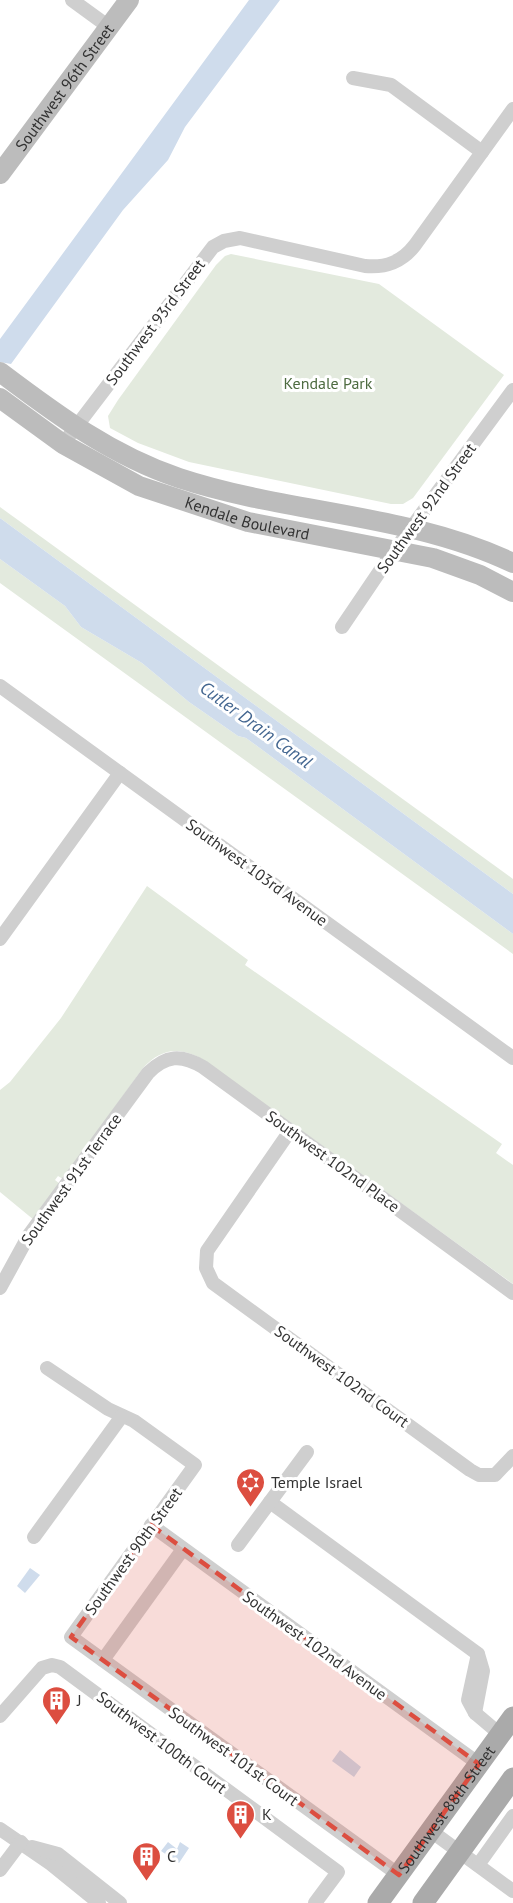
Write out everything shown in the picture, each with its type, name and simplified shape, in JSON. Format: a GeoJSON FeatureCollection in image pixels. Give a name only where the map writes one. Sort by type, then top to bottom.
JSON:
{"type":"FeatureCollection","features":[{"type":"Feature","properties":{"kind":"main road","name":"Southwest 88th Street"},"geometry":{"type":"LineString","coordinates":[[378,1903],[513,1717]]}},
{"type":"Feature","properties":{"kind":"main road"},"geometry":{"type":"LineString","coordinates":[[423,1903],[513,1778]]}},
{"type":"Feature","properties":{"kind":"street"},"geometry":{"type":"LineString","coordinates":[[72,0],[109,27]]}},
{"type":"Feature","properties":{"kind":"street","name":"Southwest 96th Street"},"geometry":{"type":"LineString","coordinates":[[2,167],[129,0]]}},
{"type":"Feature","properties":{"kind":"street"},"geometry":{"type":"LineString","coordinates":[[353,78],[391,85],[482,152]]}},
{"type":"Feature","properties":{"kind":"street","name":"Southwest 93rd Street"},"geometry":{"type":"LineString","coordinates":[[63,444],[213,247],[229,239],[249,239],[365,266],[391,264],[411,250],[513,109]]}},
{"type":"Feature","properties":{"kind":"street","name":"Kendale Boulevard"},"geometry":{"type":"LineString","coordinates":[[0,372],[76,428],[146,465],[192,482],[233,493],[446,538],[513,563]]}},
{"type":"Feature","properties":{"kind":"street","name":"Southwest 92nd Street"},"geometry":{"type":"LineString","coordinates":[[342,627],[395,550],[513,390]]}},
{"type":"Feature","properties":{"kind":"street","name":"Kendale Boulevard"},"geometry":{"type":"LineString","coordinates":[[0,398],[63,444],[139,486],[248,522],[395,550],[457,566],[513,592]]}},
{"type":"Feature","properties":{"kind":"street","name":"Southwest 103rd Avenue"},"geometry":{"type":"LineString","coordinates":[[0,686],[513,1058]]}},
{"type":"Feature","properties":{"kind":"street"},"geometry":{"type":"LineString","coordinates":[[0,939],[120,773]]}},
{"type":"Feature","properties":{"kind":"street","name":"Southwest 102nd Place"},"geometry":{"type":"LineString","coordinates":[[148,1073],[163,1060],[177,1057],[189,1059],[513,1293]]}},
{"type":"Feature","properties":{"kind":"street","name":"Southwest 91st Terrace"},"geometry":{"type":"LineString","coordinates":[[0,1288],[29,1235],[148,1073]]}},
{"type":"Feature","properties":{"kind":"street","name":"Southwest 102nd Court"},"geometry":{"type":"LineString","coordinates":[[291,1131],[207,1251],[206,1268],[213,1282],[470,1470],[489,1476],[502,1471],[513,1456]]}},
{"type":"Feature","properties":{"kind":"street"},"geometry":{"type":"LineString","coordinates":[[34,1538],[122,1416],[47,1368]]}},
{"type":"Feature","properties":{"kind":"street","name":"Southwest 90th Street"},"geometry":{"type":"LineString","coordinates":[[71,1637],[195,1465],[134,1421],[122,1416]]}},
{"type":"Feature","properties":{"kind":"street"},"geometry":{"type":"LineString","coordinates":[[238,1545],[307,1452]]}},
{"type":"Feature","properties":{"kind":"street"},"geometry":{"type":"LineString","coordinates":[[270,1502],[478,1654],[468,1700],[475,1713],[501,1735]]}},
{"type":"Feature","properties":{"kind":"street","name":"Southwest 102nd Avenue"},"geometry":{"type":"LineString","coordinates":[[151,1526],[479,1764]]}},
{"type":"Feature","properties":{"kind":"street"},"geometry":{"type":"LineString","coordinates":[[103,1660],[183,1549]]}},
{"type":"Feature","properties":{"kind":"street","name":"Southwest 101st Court"},"geometry":{"type":"LineString","coordinates":[[71,1637],[399,1875]]}},
{"type":"Feature","properties":{"kind":"street","name":"Southwest 100th Court"},"geometry":{"type":"LineString","coordinates":[[0,1716],[42,1668],[55,1665],[63,1669],[338,1872],[315,1903]]}},
{"type":"Feature","properties":{"kind":"street"},"geometry":{"type":"LineString","coordinates":[[478,1865],[513,1816]]}},
{"type":"Feature","properties":{"kind":"street"},"geometry":{"type":"LineString","coordinates":[[0,1829],[99,1903]]}},
{"type":"Feature","properties":{"kind":"street"},"geometry":{"type":"LineString","coordinates":[[431,1831],[513,1891]]}},
{"type":"Feature","properties":{"kind":"street"},"geometry":{"type":"LineString","coordinates":[[0,1870],[23,1844]]}},
{"type":"Feature","properties":{"kind":"street"},"geometry":{"type":"LineString","coordinates":[[23,1844],[58,1854],[120,1903]]}},
{"type":"Feature","properties":{"kind":"highlighted area"},"geometry":{"type":"Polygon","coordinates":[[[151,1525],[479,1764],[399,1875],[71,1637],[151,1525]]]}},
{"type":"Feature","properties":{"kind":"green space","name":"Kendale Park"},"geometry":{"type":"Polygon","coordinates":[[[231,254],[379,284],[504,375],[413,498],[403,504],[391,504],[189,462],[138,443],[110,428],[108,416],[118,400],[216,265],[225,256],[231,254]]]}},
{"type":"Feature","properties":{"kind":"green space"},"geometry":{"type":"Polygon","coordinates":[[[0,507],[513,879],[513,894],[0,518],[0,507]]]}},
{"type":"Feature","properties":{"kind":"green space"},"geometry":{"type":"Polygon","coordinates":[[[0,559],[65,606],[81,627],[142,663],[189,702],[238,736],[246,738],[513,934],[513,954],[0,583],[0,559]]]}},
{"type":"Feature","properties":{"kind":"green space"},"geometry":{"type":"Polygon","coordinates":[[[147,886],[248,960],[245,965],[502,1144],[496,1153],[513,1165],[513,1284],[202,1059],[185,1052],[163,1053],[143,1068],[63,1179],[58,1176],[55,1180],[60,1184],[34,1220],[0,1192],[0,1090],[10,1082],[61,1018],[147,886]]]}},
{"type":"Feature","properties":{"kind":"water"},"geometry":{"type":"Polygon","coordinates":[[[249,0],[280,0],[185,127],[168,160],[123,210],[11,364],[0,362],[0,339],[249,0]]]}},
{"type":"Feature","properties":{"kind":"water","name":"Cutler Drain Canal"},"geometry":{"type":"Polygon","coordinates":[[[0,518],[513,894],[513,934],[246,738],[238,736],[189,702],[142,663],[81,627],[65,606],[0,559],[0,518]]]}},
{"type":"Feature","properties":{"kind":"water"},"geometry":{"type":"Polygon","coordinates":[[[30,1568],[40,1575],[25,1593],[17,1586],[30,1568]]]}},
{"type":"Feature","properties":{"kind":"water"},"geometry":{"type":"Polygon","coordinates":[[[340,1750],[361,1767],[354,1777],[332,1761],[340,1750]]]}},
{"type":"Feature","properties":{"kind":"water"},"geometry":{"type":"Polygon","coordinates":[[[168,1842],[177,1849],[180,1842],[189,1848],[179,1863],[161,1851],[168,1842]]]}},
{"type":"Feature","properties":{"kind":"place","name":"Temple Israel"},"geometry":{"type":"Point","coordinates":[250,1508]}},
{"type":"Feature","properties":{"kind":"place","name":"J"},"geometry":{"type":"Point","coordinates":[56,1726]}},
{"type":"Feature","properties":{"kind":"place","name":"K"},"geometry":{"type":"Point","coordinates":[241,1840]}},
{"type":"Feature","properties":{"kind":"place","name":"C"},"geometry":{"type":"Point","coordinates":[146,1882]}}]}
